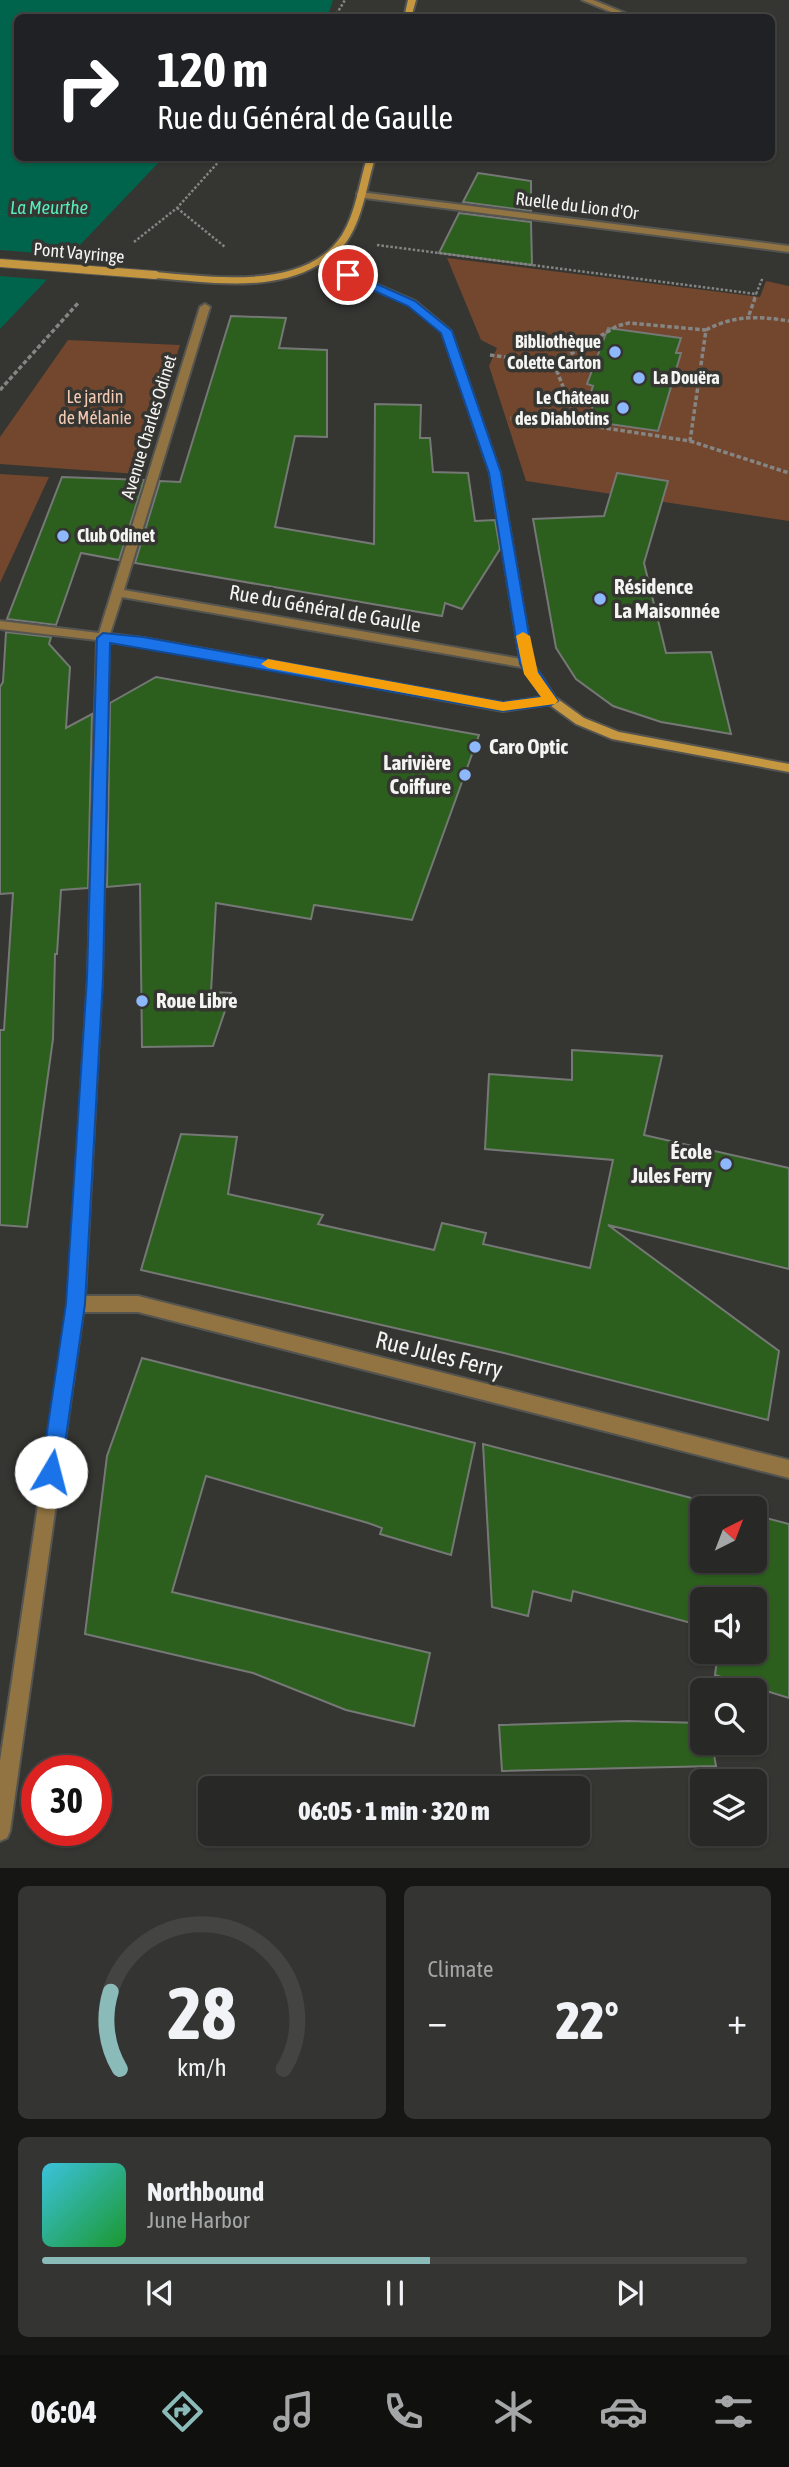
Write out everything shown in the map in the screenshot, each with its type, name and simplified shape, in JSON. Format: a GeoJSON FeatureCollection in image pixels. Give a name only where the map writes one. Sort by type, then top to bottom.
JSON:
{"type":"FeatureCollection","features":[{"type":"Feature","properties":{"kind":"main road"},"geometry":{"type":"LineString","coordinates":[[344,240],[370,161]]}},
{"type":"Feature","properties":{"kind":"main road","name":"Pont Vayringe"},"geometry":{"type":"LineString","coordinates":[[0,263],[250,280],[289,274],[318,262],[344,240]]}},
{"type":"Feature","properties":{"kind":"main road"},"geometry":{"type":"LineString","coordinates":[[318,262],[425,312],[446,331],[456,353],[495,473],[527,664],[551,701],[580,721],[616,736],[789,768]]}},
{"type":"Feature","properties":{"kind":"street"},"geometry":{"type":"LineString","coordinates":[[586,0],[623,14]]}},
{"type":"Feature","properties":{"kind":"street","name":"Ruelle du Lion d'Or"},"geometry":{"type":"LineString","coordinates":[[360,195],[786,248]]}},
{"type":"Feature","properties":{"kind":"street","name":"Avenue Charles Odinet"},"geometry":{"type":"LineString","coordinates":[[0,1831],[76,1304],[95,978],[103,638],[205,307]]}},
{"type":"Feature","properties":{"kind":"street","name":"Rue du Général de Gaulle"},"geometry":{"type":"LineString","coordinates":[[116,592],[527,664]]}},
{"type":"Feature","properties":{"kind":"street"},"geometry":{"type":"LineString","coordinates":[[0,625],[222,655],[503,707],[551,701]]}},
{"type":"Feature","properties":{"kind":"street","name":"Rue Jules Ferry"},"geometry":{"type":"LineString","coordinates":[[76,1304],[138,1304],[789,1469]]}},
{"type":"Feature","properties":{"kind":"path"},"geometry":{"type":"LineString","coordinates":[[344,240],[433,254],[756,294]]}},
{"type":"Feature","properties":{"kind":"path"},"geometry":{"type":"LineString","coordinates":[[749,315],[761,280],[786,248]]}},
{"type":"Feature","properties":{"kind":"path"},"geometry":{"type":"LineString","coordinates":[[456,353],[554,364],[617,326],[629,323],[706,330],[732,317],[749,315],[789,321]]}},
{"type":"Feature","properties":{"kind":"path"},"geometry":{"type":"LineString","coordinates":[[690,441],[706,330]]}},
{"type":"Feature","properties":{"kind":"path"},"geometry":{"type":"LineString","coordinates":[[554,364],[574,414],[583,423],[690,441],[789,473]]}},
{"type":"Feature","properties":{"kind":"path"},"geometry":{"type":"LineString","coordinates":[[478,422],[574,414]]}},
{"type":"Feature","properties":{"kind":"green space"},"geometry":{"type":"Polygon","coordinates":[[[447,258],[760,297],[766,281],[789,286],[789,521],[526,481],[489,366],[497,348],[481,340],[447,258]]]}},
{"type":"Feature","properties":{"kind":"green space","name":"Le jardin de Mélanie"},"geometry":{"type":"Polygon","coordinates":[[[68,340],[180,345],[137,474],[0,464],[0,437],[68,340]]]}},
{"type":"Feature","properties":{"kind":"green space"},"geometry":{"type":"Polygon","coordinates":[[[0,474],[49,477],[0,583],[0,474]]]}},
{"type":"Feature","properties":{"kind":"water","name":"La Meurthe"},"geometry":{"type":"Polygon","coordinates":[[[0,0],[333,0],[329,12],[324,14],[14,14],[14,161],[160,161],[0,329],[0,0]]]}},
{"type":"Feature","properties":{"kind":"pier"},"geometry":{"type":"Polygon","coordinates":[[[0,250],[74,256],[52,280],[0,276],[0,250]]]}},
{"type":"Feature","properties":{"kind":"building"},"geometry":{"type":"Polygon","coordinates":[[[478,173],[531,181],[531,211],[463,202],[478,173]]]}},
{"type":"Feature","properties":{"kind":"building"},"geometry":{"type":"Polygon","coordinates":[[[459,213],[531,222],[532,265],[439,253],[459,213]]]}},
{"type":"Feature","properties":{"kind":"building"},"geometry":{"type":"Polygon","coordinates":[[[231,316],[286,318],[279,348],[327,350],[327,437],[295,436],[275,527],[374,544],[375,404],[421,405],[420,438],[430,438],[433,472],[468,473],[475,521],[495,520],[500,549],[462,609],[445,603],[442,616],[135,563],[160,481],[180,482],[231,316]]]}},
{"type":"Feature","properties":{"kind":"building","name":"La Douëra"},"geometry":{"type":"Polygon","coordinates":[[[608,328],[681,338],[676,353],[681,353],[658,431],[609,424],[611,420],[589,417],[594,403],[588,401],[593,386],[587,384],[608,328]]]}},
{"type":"Feature","properties":{"kind":"building","name":"Résidence La Maisonnée"},"geometry":{"type":"Polygon","coordinates":[[[617,473],[668,481],[644,563],[666,653],[711,652],[731,734],[661,722],[613,706],[576,679],[556,648],[533,519],[604,516],[617,473]]]}},
{"type":"Feature","properties":{"kind":"building"},"geometry":{"type":"Polygon","coordinates":[[[62,477],[144,480],[119,560],[81,553],[56,625],[7,619],[62,477]]]}},
{"type":"Feature","properties":{"kind":"building"},"geometry":{"type":"Polygon","coordinates":[[[6,632],[51,637],[49,644],[70,667],[66,728],[92,714],[88,888],[61,890],[55,954],[53,1039],[27,1227],[0,1225],[0,1030],[4,1030],[13,893],[0,894],[0,687],[3,682],[6,632]]]}},
{"type":"Feature","properties":{"kind":"building"},"geometry":{"type":"Polygon","coordinates":[[[156,677],[479,735],[412,920],[314,905],[311,919],[216,903],[211,992],[231,993],[213,1046],[142,1047],[140,884],[107,887],[110,703],[156,677]]]}},
{"type":"Feature","properties":{"kind":"building"},"geometry":{"type":"Polygon","coordinates":[[[572,1050],[662,1056],[644,1135],[789,1168],[789,1269],[608,1225],[779,1351],[768,1420],[504,1353],[141,1270],[181,1134],[237,1137],[228,1194],[323,1215],[318,1224],[434,1250],[442,1223],[486,1233],[483,1244],[590,1268],[613,1160],[485,1149],[489,1074],[572,1080],[572,1050]]]}},
{"type":"Feature","properties":{"kind":"building"},"geometry":{"type":"Polygon","coordinates":[[[142,1358],[475,1443],[451,1555],[380,1534],[382,1528],[368,1523],[206,1476],[172,1592],[430,1653],[414,1726],[346,1710],[253,1673],[85,1634],[107,1456],[142,1358]]]}},
{"type":"Feature","properties":{"kind":"building"},"geometry":{"type":"Polygon","coordinates":[[[483,1444],[690,1498],[690,1573],[767,1573],[767,1518],[789,1524],[789,1698],[767,1691],[767,1678],[725,1678],[715,1675],[716,1664],[767,1664],[767,1587],[690,1587],[690,1623],[573,1591],[571,1601],[533,1591],[528,1616],[492,1607],[483,1444]]]}},
{"type":"Feature","properties":{"kind":"building"},"geometry":{"type":"Polygon","coordinates":[[[627,1721],[690,1723],[690,1755],[714,1755],[716,1766],[502,1771],[499,1725],[627,1721]]]}},
{"type":"Feature","properties":{"kind":"slow traffic"},"geometry":{"type":"LineString","coordinates":[[268,664],[503,707],[551,701],[531,674],[523,636]]}},
{"type":"Feature","properties":{"kind":"place","name":"Bibliothèque Colette Carton"},"geometry":{"type":"Point","coordinates":[615,352]}},
{"type":"Feature","properties":{"kind":"place","name":"La Douëra"},"geometry":{"type":"Point","coordinates":[639,378]}},
{"type":"Feature","properties":{"kind":"place","name":"Le Château des Diablotins"},"geometry":{"type":"Point","coordinates":[623,408]}},
{"type":"Feature","properties":{"kind":"place","name":"Club Odinet"},"geometry":{"type":"Point","coordinates":[63,536]}},
{"type":"Feature","properties":{"kind":"place","name":"Résidence La Maisonnée"},"geometry":{"type":"Point","coordinates":[600,599]}},
{"type":"Feature","properties":{"kind":"place","name":"Caro Optic"},"geometry":{"type":"Point","coordinates":[475,747]}},
{"type":"Feature","properties":{"kind":"place","name":"Larivière Coiffure"},"geometry":{"type":"Point","coordinates":[465,775]}},
{"type":"Feature","properties":{"kind":"place","name":"Roue Libre"},"geometry":{"type":"Point","coordinates":[142,1001]}},
{"type":"Feature","properties":{"kind":"place","name":"École Jules Ferry"},"geometry":{"type":"Point","coordinates":[726,1164]}},
{"type":"Feature","properties":{"kind":"route"},"geometry":{"type":"LineString","coordinates":[[51,1472],[76,1304],[95,978],[103,638],[143,642],[341,676],[503,707],[551,701],[527,664],[495,473],[456,353],[446,331],[436,320],[412,303],[348,275]]}}]}
